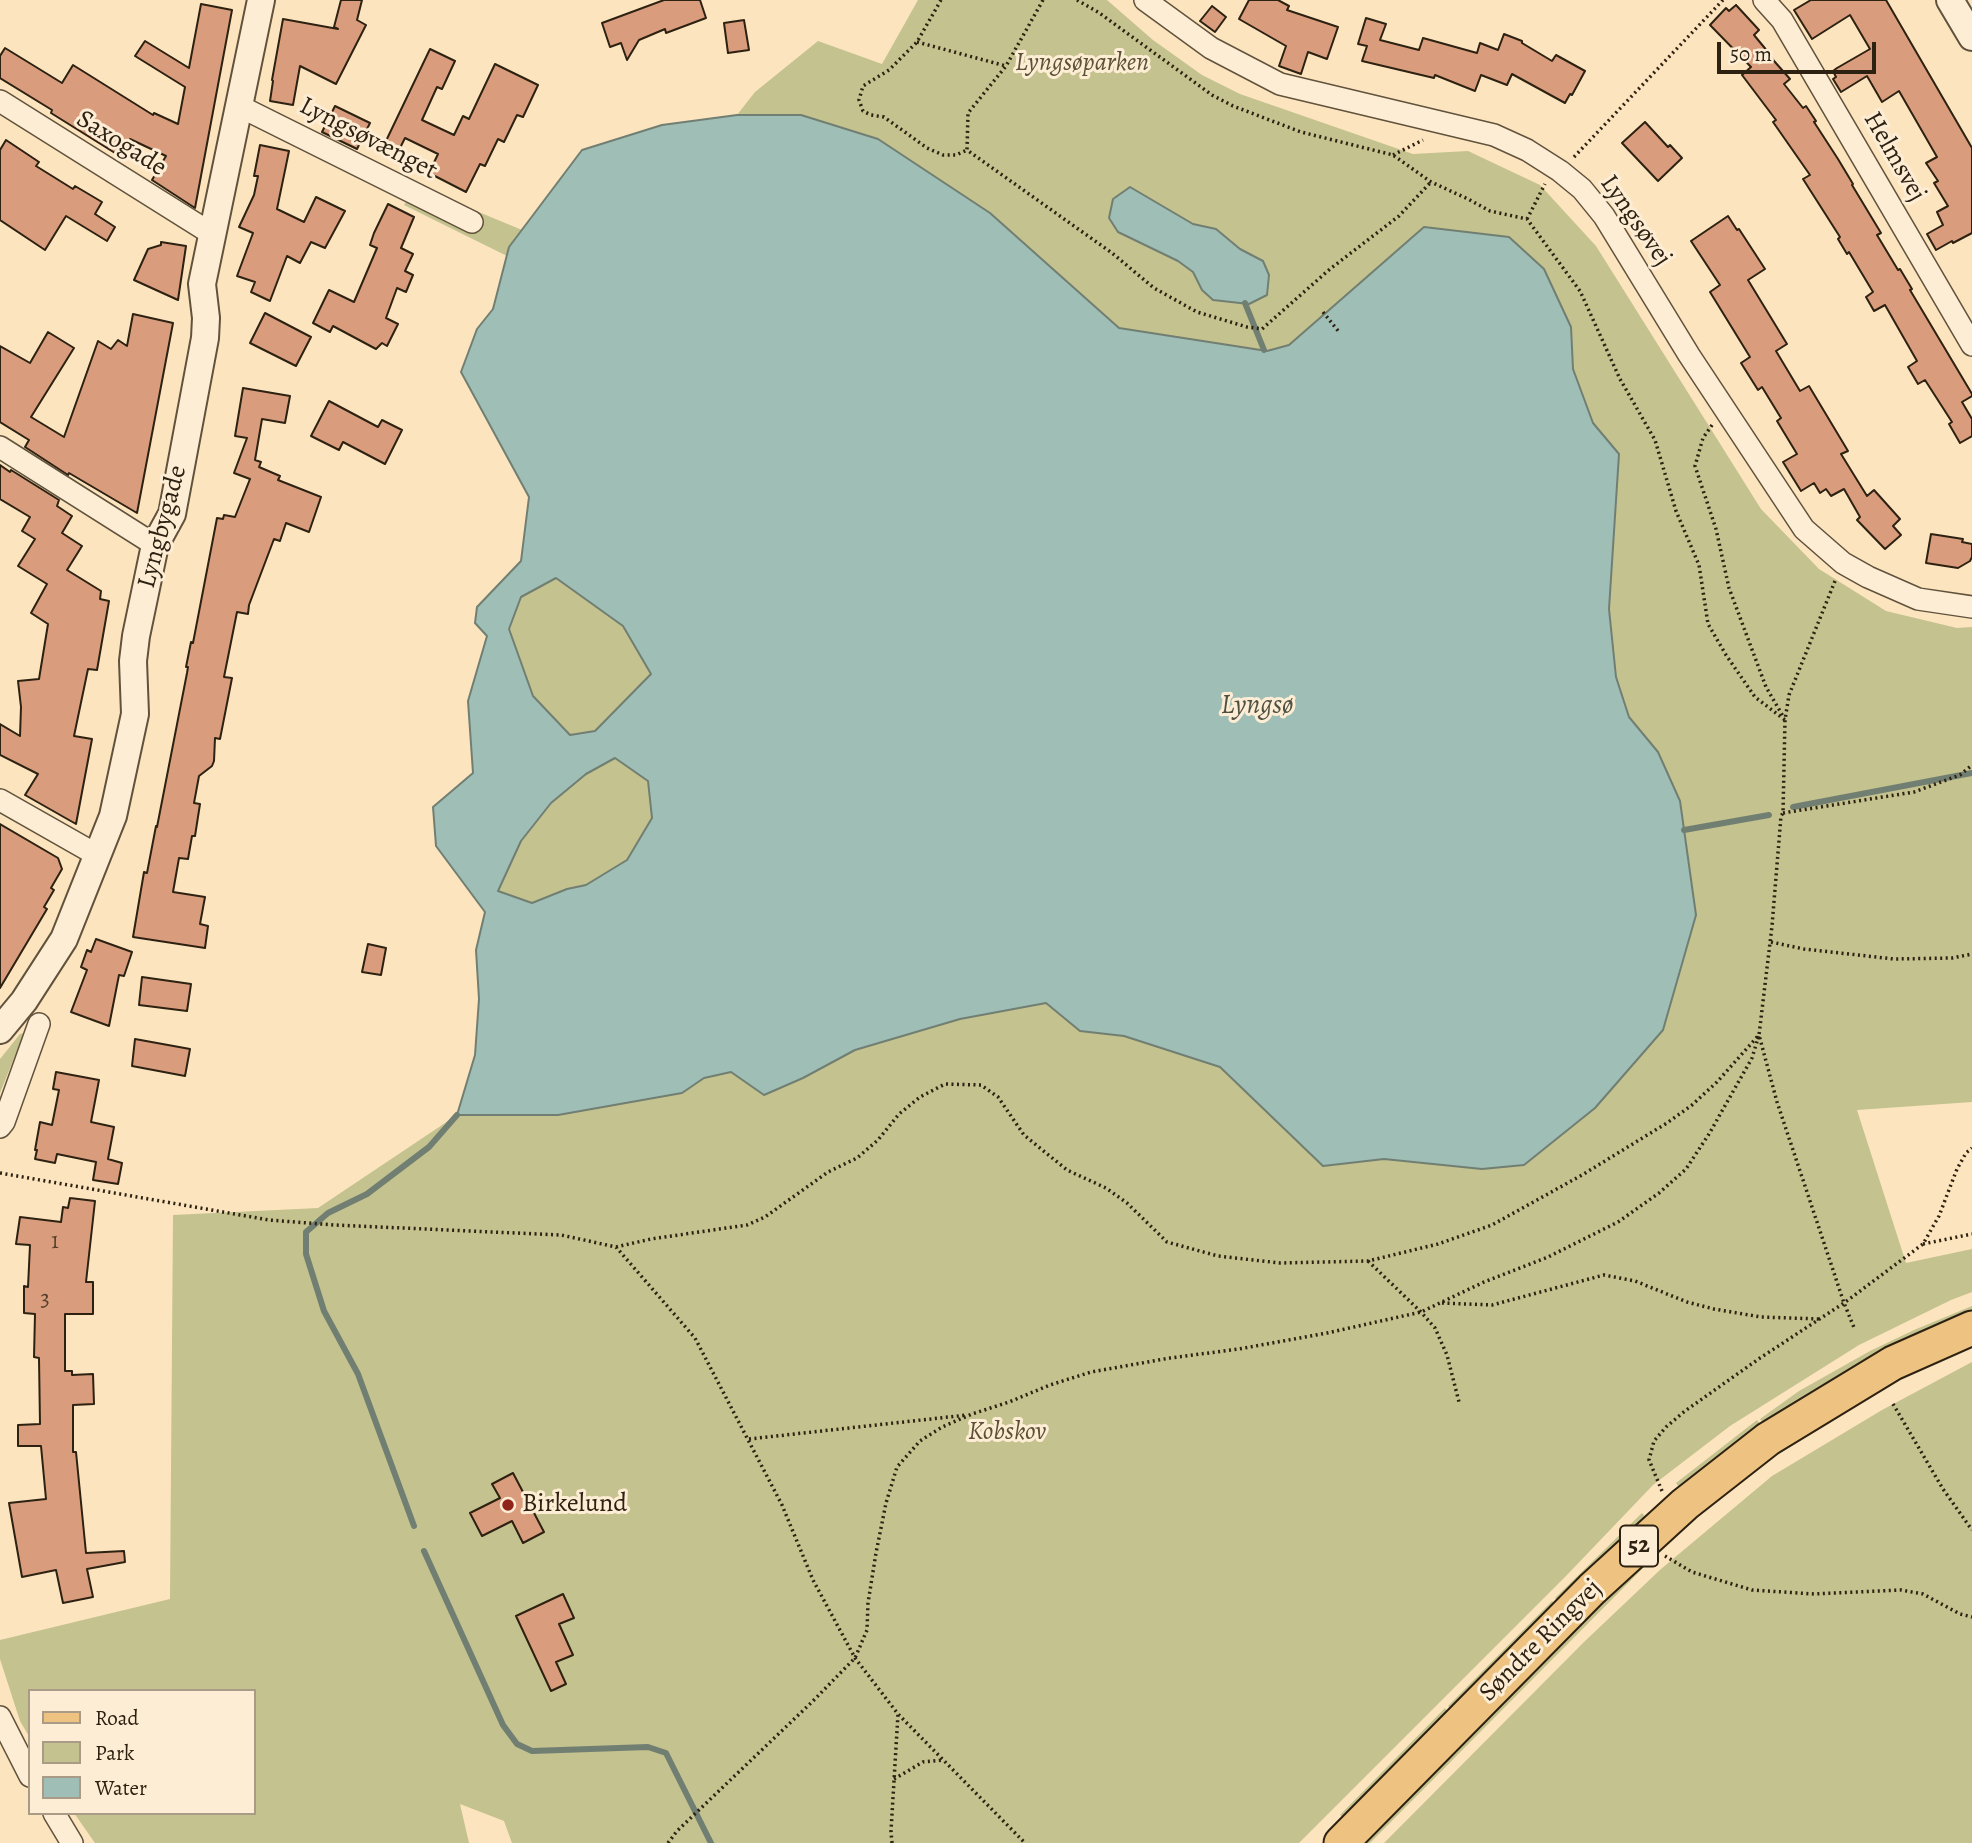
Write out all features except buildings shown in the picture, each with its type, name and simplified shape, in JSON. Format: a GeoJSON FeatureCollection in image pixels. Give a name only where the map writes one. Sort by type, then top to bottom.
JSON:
{"type":"FeatureCollection","features":[{"type":"Feature","properties":{"kind":"main road","name":"Søndre Ringvej"},"geometry":{"type":"LineString","coordinates":[[1341,1843],[1592,1589],[1672,1515],[1768,1439],[1892,1363],[1972,1328]]}},
{"type":"Feature","properties":{"kind":"street","name":"Lyngbygade"},"geometry":{"type":"LineString","coordinates":[[0,1030],[30,991],[64,939],[113,816],[135,714],[136,636],[155,545],[172,513],[205,338],[206,318],[202,284],[261,0]]}},
{"type":"Feature","properties":{"kind":"street","name":"Lyngsøvej"},"geometry":{"type":"LineString","coordinates":[[1145,0],[1211,48],[1280,84],[1494,135],[1527,150],[1557,169],[1582,189],[1604,216],[1724,409],[1804,529],[1843,563],[1868,577],[1918,599],[1972,607]]}},
{"type":"Feature","properties":{"kind":"street","name":"Helmsvej"},"geometry":{"type":"LineString","coordinates":[[1764,0],[1782,20],[1972,345]]}},
{"type":"Feature","properties":{"kind":"street"},"geometry":{"type":"LineString","coordinates":[[1950,0],[1972,37]]}},
{"type":"Feature","properties":{"kind":"street","name":"Saxogade"},"geometry":{"type":"LineString","coordinates":[[0,101],[212,234]]}},
{"type":"Feature","properties":{"kind":"street","name":"Lyngsøvænget"},"geometry":{"type":"LineString","coordinates":[[239,106],[472,222]]}},
{"type":"Feature","properties":{"kind":"street"},"geometry":{"type":"LineString","coordinates":[[0,447],[155,545]]}},
{"type":"Feature","properties":{"kind":"street"},"geometry":{"type":"LineString","coordinates":[[0,800],[97,855]]}},
{"type":"Feature","properties":{"kind":"street"},"geometry":{"type":"LineString","coordinates":[[0,1127],[39,1024]]}},
{"type":"Feature","properties":{"kind":"street"},"geometry":{"type":"LineString","coordinates":[[0,1717],[28,1772]]}},
{"type":"Feature","properties":{"kind":"street"},"geometry":{"type":"LineString","coordinates":[[55,1815],[72,1843]]}},
{"type":"Feature","properties":{"kind":"path"},"geometry":{"type":"LineString","coordinates":[[941,0],[917,42],[889,70],[863,86],[859,100],[863,111],[871,116],[884,117],[927,149],[943,155],[956,155],[967,150]]}},
{"type":"Feature","properties":{"kind":"path"},"geometry":{"type":"LineString","coordinates":[[967,150],[968,113],[1006,66],[1043,0]]}},
{"type":"Feature","properties":{"kind":"path"},"geometry":{"type":"LineString","coordinates":[[1077,0],[1098,12],[1212,95],[1233,106],[1301,132],[1393,155],[1431,182],[1490,211],[1527,219],[1580,291],[1620,379],[1656,440],[1676,511],[1699,565],[1708,624],[1755,697],[1785,720]]}},
{"type":"Feature","properties":{"kind":"path"},"geometry":{"type":"LineString","coordinates":[[1527,219],[1557,169],[1723,0]]}},
{"type":"Feature","properties":{"kind":"path"},"geometry":{"type":"LineString","coordinates":[[917,42],[1006,66]]}},
{"type":"Feature","properties":{"kind":"path"},"geometry":{"type":"LineString","coordinates":[[967,150],[1102,246],[1154,288],[1197,312],[1258,329],[1262,329],[1330,268],[1399,216],[1431,182]]}},
{"type":"Feature","properties":{"kind":"path"},"geometry":{"type":"LineString","coordinates":[[1323,312],[1339,332]]}},
{"type":"Feature","properties":{"kind":"path"},"geometry":{"type":"LineString","coordinates":[[1724,409],[1703,438],[1695,466],[1716,529],[1728,588],[1766,687],[1785,720]]}},
{"type":"Feature","properties":{"kind":"path"},"geometry":{"type":"LineString","coordinates":[[668,1843],[685,1823],[855,1658],[866,1630],[868,1603],[886,1503],[897,1467],[920,1441],[942,1427],[972,1414],[1091,1373],[1327,1333],[1421,1312],[1484,1282],[1548,1257],[1618,1222],[1659,1193],[1686,1169],[1709,1135],[1752,1058],[1759,1035],[1783,813],[1785,720],[1789,695],[1843,563]]}},
{"type":"Feature","properties":{"kind":"path"},"geometry":{"type":"LineString","coordinates":[[1783,813],[1914,792],[1960,775],[1972,765]]}},
{"type":"Feature","properties":{"kind":"path"},"geometry":{"type":"LineString","coordinates":[[1771,942],[1804,949],[1894,959],[1952,958],[1972,954]]}},
{"type":"Feature","properties":{"kind":"path"},"geometry":{"type":"LineString","coordinates":[[0,1173],[269,1220],[561,1235],[615,1247],[747,1225],[765,1217],[828,1172],[857,1158],[878,1140],[899,1114],[920,1097],[945,1084],[981,1085],[998,1097],[1024,1135],[1067,1170],[1106,1188],[1127,1203],[1167,1242],[1218,1256],[1280,1263],[1368,1261],[1438,1244],[1492,1225],[1582,1175],[1692,1105],[1717,1082],[1759,1035]]}},
{"type":"Feature","properties":{"kind":"path"},"geometry":{"type":"LineString","coordinates":[[1759,1035],[1777,1102],[1844,1303],[1856,1330]]}},
{"type":"Feature","properties":{"kind":"path"},"geometry":{"type":"LineString","coordinates":[[1672,1515],[1649,1460],[1654,1441],[1685,1411],[1844,1303],[1923,1244],[1939,1216],[1957,1169],[1972,1148]]}},
{"type":"Feature","properties":{"kind":"path"},"geometry":{"type":"LineString","coordinates":[[1923,1244],[1972,1234]]}},
{"type":"Feature","properties":{"kind":"path"},"geometry":{"type":"LineString","coordinates":[[615,1247],[695,1338],[782,1504],[813,1580],[855,1658],[898,1714],[1025,1843]]}},
{"type":"Feature","properties":{"kind":"path"},"geometry":{"type":"LineString","coordinates":[[1368,1261],[1434,1328],[1447,1356],[1459,1402]]}},
{"type":"Feature","properties":{"kind":"path"},"geometry":{"type":"LineString","coordinates":[[1440,1303],[1492,1305],[1604,1275],[1635,1281],[1687,1303],[1714,1309],[1761,1317],[1820,1319]]}},
{"type":"Feature","properties":{"kind":"path"},"geometry":{"type":"LineString","coordinates":[[1892,1404],[1943,1489],[1972,1530]]}},
{"type":"Feature","properties":{"kind":"path"},"geometry":{"type":"LineString","coordinates":[[749,1439],[972,1414]]}},
{"type":"Feature","properties":{"kind":"path"},"geometry":{"type":"LineString","coordinates":[[1642,1543],[1692,1572],[1752,1590],[1814,1594],[1901,1590],[1923,1594],[1959,1614],[1972,1617]]}},
{"type":"Feature","properties":{"kind":"path"},"geometry":{"type":"LineString","coordinates":[[892,1843],[898,1714]]}},
{"type":"Feature","properties":{"kind":"path"},"geometry":{"type":"LineString","coordinates":[[894,1779],[923,1762],[944,1760]]}},
{"type":"Feature","properties":{"kind":"green space","name":"Kobskov"},"geometry":{"type":"Polygon","coordinates":[[[918,0],[1107,0],[1153,40],[1202,75],[1240,94],[1413,154],[1468,151],[1540,185],[1596,246],[1761,509],[1819,569],[1886,611],[1957,628],[1972,627],[1972,1102],[1857,1110],[1906,1263],[1972,1249],[1972,1292],[1859,1345],[1730,1426],[1653,1485],[1566,1576],[1299,1843],[512,1843],[504,1821],[460,1804],[469,1843],[95,1843],[75,1815],[256,1815],[256,1689],[28,1689],[28,1735],[20,1721],[0,1659],[0,1640],[170,1599],[173,1215],[318,1208],[457,1115],[558,1115],[682,1093],[704,1078],[732,1072],[803,1078],[854,1050],[960,1019],[1046,1003],[1080,1031],[1124,1036],[1220,1067],[1323,1166],[1384,1159],[1482,1169],[1523,1165],[1595,1108],[1696,915],[1680,801],[1658,752],[1629,717],[1616,677],[1609,609],[1619,454],[1593,423],[1573,369],[1571,327],[1424,227],[1289,345],[1267,351],[1119,328],[990,213],[802,115],[737,115],[755,92],[818,41],[882,64],[918,0]],[[1147,198],[1142,242],[1194,272],[1202,290],[1213,300],[1249,304],[1263,261],[1240,249],[1216,229],[1193,224],[1147,198]]]}},
{"type":"Feature","properties":{"kind":"green space"},"geometry":{"type":"Polygon","coordinates":[[[416,186],[522,230],[509,247],[507,256],[404,205],[416,186]]]}},
{"type":"Feature","properties":{"kind":"green space"},"geometry":{"type":"Polygon","coordinates":[[[556,578],[623,626],[651,674],[595,731],[570,735],[533,696],[509,629],[521,597],[556,578]]]}},
{"type":"Feature","properties":{"kind":"green space"},"geometry":{"type":"Polygon","coordinates":[[[615,758],[648,780],[652,818],[627,860],[586,885],[567,889],[532,903],[497,891],[521,841],[551,803],[586,774],[615,758]]]}},
{"type":"Feature","properties":{"kind":"green space"},"geometry":{"type":"Polygon","coordinates":[[[24,1033],[0,1093],[0,1059],[20,1034],[24,1033]]]}},
{"type":"Feature","properties":{"kind":"green space"},"geometry":{"type":"Polygon","coordinates":[[[1972,1306],[1972,1313],[1875,1357],[1831,1381],[1764,1424],[1760,1419],[1799,1391],[1870,1351],[1972,1306]]]}},
{"type":"Feature","properties":{"kind":"green space"},"geometry":{"type":"Polygon","coordinates":[[[1972,1362],[1972,1843],[1384,1843],[1585,1641],[1661,1569],[1772,1476],[1882,1410],[1972,1362]]]}},
{"type":"Feature","properties":{"kind":"green space"},"geometry":{"type":"Polygon","coordinates":[[[1757,1420],[1761,1425],[1678,1486],[1676,1483],[1757,1420]]]}},
{"type":"Feature","properties":{"kind":"green space"},"geometry":{"type":"Polygon","coordinates":[[[1642,1513],[1646,1518],[1560,1603],[1555,1598],[1642,1513]]]}},
{"type":"Feature","properties":{"kind":"green space"},"geometry":{"type":"Polygon","coordinates":[[[1652,1557],[1370,1843],[1360,1843],[1645,1558],[1652,1557]]]}},
{"type":"Feature","properties":{"kind":"green space"},"geometry":{"type":"Polygon","coordinates":[[[1552,1601],[1557,1606],[1453,1711],[1448,1706],[1552,1601]]]}},
{"type":"Feature","properties":{"kind":"green space"},"geometry":{"type":"Polygon","coordinates":[[[1445,1708],[1449,1714],[1345,1819],[1340,1815],[1445,1708]]]}},
{"type":"Feature","properties":{"kind":"water","name":"Lyngsø"},"geometry":{"type":"Polygon","coordinates":[[[737,115],[801,115],[878,139],[990,213],[1119,328],[1267,351],[1289,345],[1424,227],[1509,237],[1544,269],[1571,327],[1573,369],[1593,423],[1619,454],[1609,609],[1616,677],[1629,717],[1658,752],[1680,801],[1696,915],[1663,1030],[1595,1108],[1524,1165],[1482,1169],[1384,1159],[1323,1166],[1220,1067],[1124,1036],[1080,1031],[1046,1003],[960,1019],[855,1050],[764,1095],[731,1072],[704,1078],[682,1093],[558,1115],[457,1115],[475,1055],[479,999],[476,950],[485,912],[436,846],[433,807],[473,773],[468,701],[487,636],[475,623],[477,607],[521,561],[529,497],[461,372],[477,329],[493,309],[509,247],[582,150],[662,125],[737,115]],[[556,578],[521,597],[509,629],[533,696],[570,735],[595,731],[651,674],[623,626],[556,578]],[[615,758],[586,774],[551,803],[521,841],[498,891],[532,903],[567,889],[586,885],[627,860],[652,818],[648,781],[615,758]]]}},
{"type":"Feature","properties":{"kind":"water"},"geometry":{"type":"Polygon","coordinates":[[[1130,187],[1193,224],[1216,229],[1240,249],[1263,261],[1269,275],[1267,295],[1249,304],[1213,300],[1202,290],[1193,272],[1178,261],[1118,232],[1109,218],[1113,199],[1130,187]]]}},
{"type":"Feature","properties":{"kind":"waterway"},"geometry":{"type":"LineString","coordinates":[[1245,303],[1264,350]]}},
{"type":"Feature","properties":{"kind":"waterway"},"geometry":{"type":"LineString","coordinates":[[1793,807],[1972,773]]}},
{"type":"Feature","properties":{"kind":"waterway"},"geometry":{"type":"LineString","coordinates":[[1684,830],[1769,815]]}},
{"type":"Feature","properties":{"kind":"waterway"},"geometry":{"type":"LineString","coordinates":[[414,1526],[358,1374],[324,1311],[306,1254],[306,1232],[328,1213],[367,1194],[429,1147],[457,1115]]}},
{"type":"Feature","properties":{"kind":"waterway"},"geometry":{"type":"LineString","coordinates":[[424,1551],[503,1725],[517,1744],[532,1751],[648,1747],[666,1753],[711,1843]]}},
{"type":"Feature","properties":{"kind":"place","name":"Birkelund"},"geometry":{"type":"Point","coordinates":[508,1505]}},
{"type":"Feature","properties":{"kind":"park label","name":"Lyngsøparken"},"geometry":{"type":"Point","coordinates":[1082,64]}}]}
